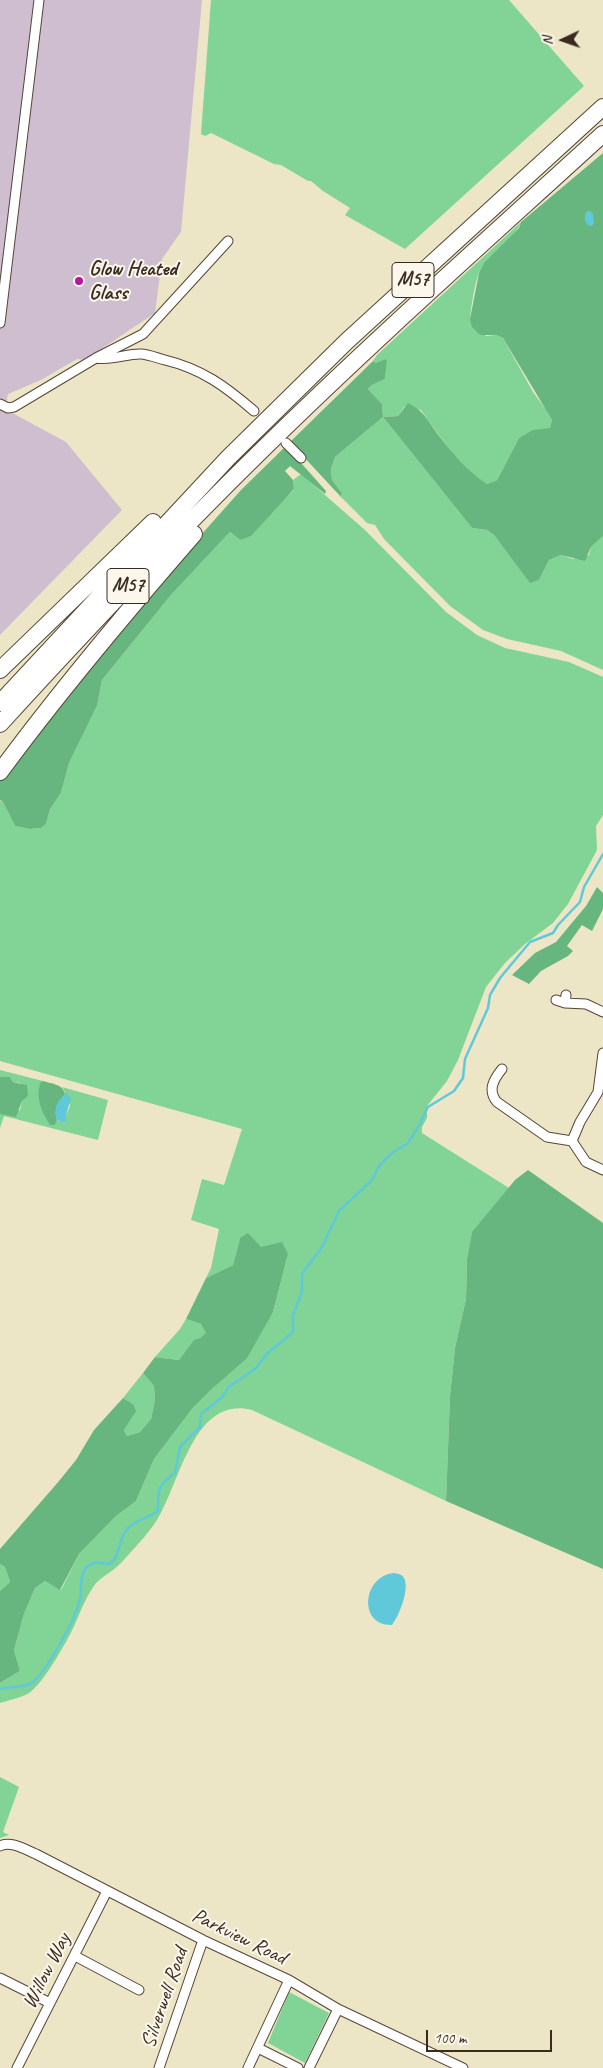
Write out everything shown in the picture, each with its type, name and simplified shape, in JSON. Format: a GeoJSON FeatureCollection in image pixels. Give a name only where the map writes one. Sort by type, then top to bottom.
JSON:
{"type":"FeatureCollection","features":[{"type":"Feature","properties":{"kind":"highway","name":"M57"},"geometry":{"type":"LineString","coordinates":[[0,703],[228,458],[346,341],[603,107]]}},
{"type":"Feature","properties":{"kind":"highway","name":"M57"},"geometry":{"type":"LineString","coordinates":[[0,724],[119,596],[260,452],[370,346],[603,134]]}},
{"type":"Feature","properties":{"kind":"highway"},"geometry":{"type":"LineString","coordinates":[[0,772],[46,710],[120,619],[204,522],[260,452]]}},
{"type":"Feature","properties":{"kind":"highway"},"geometry":{"type":"LineString","coordinates":[[0,670],[182,495],[228,458]]}},
{"type":"Feature","properties":{"kind":"street"},"geometry":{"type":"LineString","coordinates":[[0,323],[39,0]]}},
{"type":"Feature","properties":{"kind":"street"},"geometry":{"type":"LineString","coordinates":[[0,404],[8,408],[14,407],[96,358],[143,334],[228,241]]}},
{"type":"Feature","properties":{"kind":"street"},"geometry":{"type":"LineString","coordinates":[[136,337],[141,354]]}},
{"type":"Feature","properties":{"kind":"street"},"geometry":{"type":"LineString","coordinates":[[96,358],[108,360],[141,354],[187,366],[210,377],[231,391],[254,411]]}},
{"type":"Feature","properties":{"kind":"street"},"geometry":{"type":"LineString","coordinates":[[286,443],[301,458]]}},
{"type":"Feature","properties":{"kind":"street"},"geometry":{"type":"LineString","coordinates":[[556,1000],[566,999],[586,1004],[603,1012]]}},
{"type":"Feature","properties":{"kind":"street"},"geometry":{"type":"LineString","coordinates":[[572,1141],[580,1122],[596,1098],[602,1072],[603,1053]]}},
{"type":"Feature","properties":{"kind":"street"},"geometry":{"type":"LineString","coordinates":[[503,1068],[496,1077],[492,1090],[492,1094],[497,1102],[547,1137],[572,1141],[586,1162],[603,1170]]}},
{"type":"Feature","properties":{"kind":"street","name":"Parkview Road"},"geometry":{"type":"LineString","coordinates":[[0,1846],[4,1844],[17,1845],[203,1940],[289,1980],[338,2009],[463,2068]]}},
{"type":"Feature","properties":{"kind":"street","name":"Willow Way"},"geometry":{"type":"LineString","coordinates":[[17,2068],[107,1890]]}},
{"type":"Feature","properties":{"kind":"street","name":"Silverwell Road"},"geometry":{"type":"LineString","coordinates":[[160,2068],[203,1940]]}},
{"type":"Feature","properties":{"kind":"street"},"geometry":{"type":"LineString","coordinates":[[75,1956],[139,1990]]}},
{"type":"Feature","properties":{"kind":"street"},"geometry":{"type":"LineString","coordinates":[[0,1978],[50,2004]]}},
{"type":"Feature","properties":{"kind":"street"},"geometry":{"type":"LineString","coordinates":[[248,2068],[289,1980]]}},
{"type":"Feature","properties":{"kind":"street"},"geometry":{"type":"LineString","coordinates":[[309,2068],[338,2009]]}},
{"type":"Feature","properties":{"kind":"street"},"geometry":{"type":"LineString","coordinates":[[258,2048],[298,2068]]}},
{"type":"Feature","properties":{"kind":"shaded area"},"geometry":{"type":"Polygon","coordinates":[[[0,0],[202,0],[181,232],[162,259],[155,313],[85,360],[77,359],[41,380],[8,394],[5,409],[66,442],[122,510],[0,635],[0,0]]]}},
{"type":"Feature","properties":{"kind":"green space"},"geometry":{"type":"Polygon","coordinates":[[[211,0],[509,0],[584,86],[405,249],[345,215],[350,208],[311,181],[211,133],[205,136],[201,134],[211,0]]]}},
{"type":"Feature","properties":{"kind":"green space"},"geometry":{"type":"Polygon","coordinates":[[[603,153],[603,536],[591,547],[585,561],[561,555],[549,560],[539,580],[530,583],[494,535],[487,530],[472,528],[383,417],[398,416],[408,403],[414,406],[423,414],[445,444],[474,474],[487,484],[497,480],[519,438],[533,430],[550,428],[552,420],[503,338],[496,335],[480,335],[472,327],[470,319],[479,273],[484,263],[519,228],[521,222],[603,153]]]}},
{"type":"Feature","properties":{"kind":"green space"},"geometry":{"type":"Polygon","coordinates":[[[521,222],[515,232],[479,273],[470,319],[486,336],[496,335],[503,338],[533,392],[552,420],[550,428],[519,438],[497,480],[487,484],[459,459],[421,410],[404,407],[398,416],[383,417],[382,404],[368,389],[385,379],[387,362],[376,363],[373,361],[377,355],[521,222]]]}},
{"type":"Feature","properties":{"kind":"green space"},"geometry":{"type":"Polygon","coordinates":[[[386,359],[385,379],[368,389],[382,404],[383,417],[335,457],[331,469],[332,480],[342,493],[341,497],[290,442],[373,361],[376,363],[386,359]]]}},
{"type":"Feature","properties":{"kind":"green space"},"geometry":{"type":"Polygon","coordinates":[[[383,417],[472,528],[487,530],[494,535],[530,582],[539,580],[549,560],[561,555],[573,559],[589,555],[591,547],[603,536],[603,670],[561,651],[507,639],[483,630],[450,606],[384,539],[375,525],[367,523],[341,497],[342,493],[332,480],[331,469],[335,457],[383,417]]]}},
{"type":"Feature","properties":{"kind":"green space"},"geometry":{"type":"Polygon","coordinates":[[[286,446],[326,491],[325,494],[290,466],[285,471],[293,480],[294,489],[251,536],[240,540],[230,532],[171,595],[102,680],[97,706],[69,763],[61,793],[50,809],[46,824],[41,828],[30,829],[15,826],[3,802],[0,800],[0,777],[160,581],[241,490],[286,446]]]}},
{"type":"Feature","properties":{"kind":"green space"},"geometry":{"type":"Polygon","coordinates":[[[301,474],[365,530],[446,612],[477,635],[505,648],[569,662],[603,677],[603,815],[596,826],[597,850],[568,904],[553,923],[525,944],[505,963],[486,987],[458,1060],[447,1081],[427,1106],[427,1118],[422,1127],[422,1133],[509,1188],[472,1233],[467,1259],[466,1299],[455,1348],[450,1396],[446,1501],[252,1410],[232,1409],[216,1416],[202,1429],[191,1446],[157,1520],[120,1564],[96,1583],[67,1640],[41,1681],[26,1695],[0,1703],[0,1683],[20,1671],[14,1650],[24,1614],[35,1588],[45,1581],[61,1590],[79,1554],[115,1517],[136,1501],[154,1459],[192,1409],[214,1387],[273,1312],[288,1254],[261,1247],[240,1238],[233,1265],[206,1278],[211,1268],[219,1229],[191,1220],[202,1179],[224,1185],[242,1129],[0,1061],[0,801],[3,802],[15,826],[30,829],[41,828],[46,824],[50,809],[61,793],[69,763],[97,706],[102,680],[171,595],[230,532],[240,540],[294,490],[293,480],[301,474]]]}},
{"type":"Feature","properties":{"kind":"green space"},"geometry":{"type":"Polygon","coordinates":[[[597,887],[603,893],[603,909],[592,931],[582,925],[567,946],[573,951],[568,956],[541,971],[529,984],[512,975],[535,953],[556,942],[586,906],[597,887]]]}},
{"type":"Feature","properties":{"kind":"green space"},"geometry":{"type":"Polygon","coordinates":[[[0,1070],[43,1081],[39,1088],[55,1125],[57,1120],[63,1123],[66,1122],[66,1115],[70,1106],[67,1094],[65,1095],[62,1087],[108,1100],[98,1140],[4,1116],[0,1128],[0,1114],[20,1110],[22,1101],[21,1083],[13,1082],[10,1077],[0,1077],[0,1070]]]}},
{"type":"Feature","properties":{"kind":"green space"},"geometry":{"type":"Polygon","coordinates":[[[0,1077],[10,1077],[13,1082],[27,1085],[28,1096],[22,1101],[16,1117],[0,1114],[0,1077]]]}},
{"type":"Feature","properties":{"kind":"green space"},"geometry":{"type":"Polygon","coordinates":[[[43,1081],[57,1085],[64,1091],[65,1095],[57,1106],[55,1125],[50,1125],[40,1105],[39,1089],[40,1083],[43,1081]]]}},
{"type":"Feature","properties":{"kind":"green space"},"geometry":{"type":"Polygon","coordinates":[[[528,1170],[603,1223],[603,1569],[446,1501],[450,1396],[455,1348],[466,1299],[467,1259],[472,1232],[515,1180],[528,1170]]]}},
{"type":"Feature","properties":{"kind":"green space"},"geometry":{"type":"Polygon","coordinates":[[[248,1233],[261,1247],[282,1242],[288,1254],[273,1312],[247,1358],[192,1409],[154,1459],[136,1501],[115,1517],[79,1554],[60,1590],[45,1581],[35,1588],[24,1614],[14,1650],[20,1671],[0,1683],[0,1591],[10,1582],[5,1567],[0,1564],[0,1549],[59,1481],[76,1460],[94,1430],[123,1398],[133,1404],[136,1411],[124,1430],[127,1436],[140,1432],[151,1419],[155,1400],[154,1386],[143,1373],[155,1357],[179,1360],[194,1340],[206,1333],[201,1324],[186,1319],[206,1278],[233,1265],[240,1238],[248,1233]]]}},
{"type":"Feature","properties":{"kind":"green space"},"geometry":{"type":"Polygon","coordinates":[[[186,1319],[201,1324],[207,1333],[194,1341],[179,1360],[155,1357],[180,1329],[186,1319]]]}},
{"type":"Feature","properties":{"kind":"green space"},"geometry":{"type":"Polygon","coordinates":[[[143,1373],[154,1386],[155,1400],[151,1419],[140,1432],[127,1436],[124,1430],[133,1404],[123,1398],[143,1373]]]}},
{"type":"Feature","properties":{"kind":"green space"},"geometry":{"type":"Polygon","coordinates":[[[0,1564],[5,1567],[10,1582],[0,1591],[0,1564]]]}},
{"type":"Feature","properties":{"kind":"green space"},"geometry":{"type":"Polygon","coordinates":[[[0,1777],[19,1787],[3,1832],[9,1835],[0,1838],[0,1777]]]}},
{"type":"Feature","properties":{"kind":"green space"},"geometry":{"type":"Polygon","coordinates":[[[289,1992],[329,2013],[305,2063],[268,2043],[289,1992]]]}},
{"type":"Feature","properties":{"kind":"water"},"geometry":{"type":"Polygon","coordinates":[[[587,211],[593,214],[594,223],[592,226],[588,225],[585,220],[587,211]]]}},
{"type":"Feature","properties":{"kind":"water"},"geometry":{"type":"Polygon","coordinates":[[[67,1093],[71,1098],[66,1122],[63,1123],[57,1120],[56,1108],[58,1102],[67,1093]]]}},
{"type":"Feature","properties":{"kind":"water"},"geometry":{"type":"Polygon","coordinates":[[[394,1573],[400,1574],[403,1577],[406,1589],[398,1615],[392,1625],[381,1623],[373,1618],[369,1610],[368,1600],[370,1591],[375,1583],[383,1576],[394,1573]]]}},
{"type":"Feature","properties":{"kind":"waterway"},"geometry":{"type":"LineString","coordinates":[[0,1689],[26,1686],[39,1676],[68,1630],[78,1607],[82,1577],[85,1569],[93,1563],[110,1564],[116,1557],[123,1536],[128,1528],[158,1511],[160,1489],[165,1481],[175,1473],[180,1447],[200,1427],[201,1414],[221,1398],[229,1387],[256,1368],[267,1354],[293,1332],[293,1316],[302,1291],[302,1274],[322,1247],[339,1211],[372,1180],[379,1166],[392,1153],[408,1143],[428,1107],[454,1091],[463,1078],[465,1059],[488,1008],[490,995],[500,978],[530,942],[553,933],[580,902],[584,887],[603,854]]}},
{"type":"Feature","properties":{"kind":"place","name":"Glow Heated Glass"},"geometry":{"type":"Point","coordinates":[79,281]}}]}
